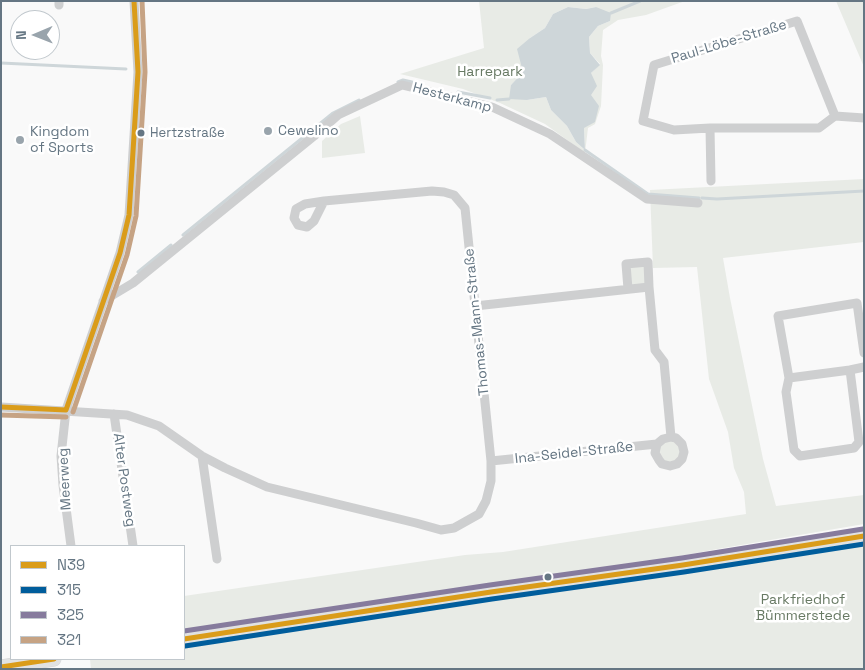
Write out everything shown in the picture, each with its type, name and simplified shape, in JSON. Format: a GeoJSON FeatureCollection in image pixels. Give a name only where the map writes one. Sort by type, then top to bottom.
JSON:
{"type":"FeatureCollection","features":[{"type":"Feature","properties":{"kind":"street","name":"Meerweg"},"geometry":{"type":"LineString","coordinates":[[71,545],[61,456],[66,410],[120,253],[129,215],[138,72],[134,1]]}},
{"type":"Feature","properties":{"kind":"street","name":"Paul-Löbe-Straße"},"geometry":{"type":"LineString","coordinates":[[798,21],[835,116],[819,128],[710,128],[674,130],[643,121],[654,65],[798,21]]}},
{"type":"Feature","properties":{"kind":"street","name":"Hesterkamp"},"geometry":{"type":"LineString","coordinates":[[103,301],[133,282],[338,115],[402,85],[492,107],[550,134],[647,199],[698,203]]}},
{"type":"Feature","properties":{"kind":"street"},"geometry":{"type":"LineString","coordinates":[[835,116],[864,118]]}},
{"type":"Feature","properties":{"kind":"street"},"geometry":{"type":"LineString","coordinates":[[710,128],[711,181]]}},
{"type":"Feature","properties":{"kind":"street","name":"Thomas-Mann-Straße"},"geometry":{"type":"LineString","coordinates":[[324,201],[432,191],[444,192],[454,196],[465,208],[491,461],[491,481],[486,501],[479,514],[454,528],[441,530],[416,522]]}},
{"type":"Feature","properties":{"kind":"street"},"geometry":{"type":"LineString","coordinates":[[628,288],[626,264],[648,262],[655,350],[664,362],[671,437],[676,438],[682,444],[684,452],[682,459],[677,464],[670,466],[662,464],[658,460],[656,453],[657,444]]}},
{"type":"Feature","properties":{"kind":"street"},"geometry":{"type":"LineString","coordinates":[[475,306],[650,287]]}},
{"type":"Feature","properties":{"kind":"street"},"geometry":{"type":"LineString","coordinates":[[850,370],[860,442],[854,448],[800,456],[794,450],[786,392],[789,378],[778,316],[857,303],[864,353]]}},
{"type":"Feature","properties":{"kind":"street"},"geometry":{"type":"LineString","coordinates":[[789,378],[864,367]]}},
{"type":"Feature","properties":{"kind":"street","name":"Alter Postweg"},"geometry":{"type":"LineString","coordinates":[[1,407],[127,415],[159,426],[202,456],[267,487],[416,522]]}},
{"type":"Feature","properties":{"kind":"street","name":"Alter Postweg"},"geometry":{"type":"LineString","coordinates":[[114,414],[133,545]]}},
{"type":"Feature","properties":{"kind":"street","name":"Ina-Seidel-Straße"},"geometry":{"type":"LineString","coordinates":[[491,461],[657,444],[662,439],[671,437]]}},
{"type":"Feature","properties":{"kind":"street"},"geometry":{"type":"LineString","coordinates":[[202,456],[217,559]]}},
{"type":"Feature","properties":{"kind":"street"},"geometry":{"type":"LineString","coordinates":[[185,639],[683,565],[864,536]]}},
{"type":"Feature","properties":{"kind":"street"},"geometry":{"type":"LineString","coordinates":[[1,667],[47,660]]}},
{"type":"Feature","properties":{"kind":"green space","name":"Harrepark"},"geometry":{"type":"Polygon","coordinates":[[[479,1],[685,1],[646,15],[618,20],[603,30],[601,106],[595,124],[588,128],[585,153],[545,124],[500,103],[463,89],[400,74],[484,48],[479,1]],[[568,7],[553,14],[545,28],[530,38],[524,72],[511,85],[527,100],[546,97],[551,110],[567,126],[576,142],[585,150],[584,128],[591,95],[591,73],[600,64],[590,53],[589,37],[598,26],[610,21],[596,7],[586,9],[568,7]]]}},
{"type":"Feature","properties":{"kind":"green space"},"geometry":{"type":"Polygon","coordinates":[[[836,1],[864,1],[864,67],[836,1]]]}},
{"type":"Feature","properties":{"kind":"green space"},"geometry":{"type":"Polygon","coordinates":[[[360,116],[365,153],[322,158],[322,141],[341,124],[360,116]]]}},
{"type":"Feature","properties":{"kind":"green space","name":"Parkfriedhof Bümmerstede"},"geometry":{"type":"Polygon","coordinates":[[[864,179],[864,242],[723,258],[763,459],[776,506],[864,495],[864,524],[712,550],[508,589],[864,536],[864,669],[91,669],[90,660],[185,660],[185,596],[465,555],[503,552],[746,514],[744,492],[734,468],[728,432],[709,379],[697,267],[653,268],[650,190],[864,179]]]}},
{"type":"Feature","properties":{"kind":"green space"},"geometry":{"type":"Polygon","coordinates":[[[648,262],[649,287],[628,289],[626,264],[648,262]]]}},
{"type":"Feature","properties":{"kind":"green space"},"geometry":{"type":"Polygon","coordinates":[[[676,438],[682,459],[662,464],[657,444],[676,438]]]}},
{"type":"Feature","properties":{"kind":"shaded area"},"geometry":{"type":"Polygon","coordinates":[[[568,7],[586,9],[596,7],[611,13],[610,21],[598,26],[589,37],[590,53],[600,65],[591,73],[597,86],[591,95],[599,106],[595,122],[584,128],[585,150],[576,142],[567,126],[551,110],[546,97],[527,100],[509,99],[511,85],[523,72],[517,49],[545,28],[553,14],[568,7]]]}},
{"type":"Feature","properties":{"kind":"waterway"},"geometry":{"type":"LineString","coordinates":[[611,13],[640,1]]}},
{"type":"Feature","properties":{"kind":"waterway"},"geometry":{"type":"LineString","coordinates":[[1,63],[126,69]]}},
{"type":"Feature","properties":{"kind":"waterway"},"geometry":{"type":"LineString","coordinates":[[398,82],[403,80],[412,82]]}},
{"type":"Feature","properties":{"kind":"waterway"},"geometry":{"type":"LineString","coordinates":[[458,92],[490,98]]}},
{"type":"Feature","properties":{"kind":"waterway"},"geometry":{"type":"LineString","coordinates":[[497,100],[509,99]]}},
{"type":"Feature","properties":{"kind":"waterway"},"geometry":{"type":"LineString","coordinates":[[183,235],[333,113],[359,100]]}},
{"type":"Feature","properties":{"kind":"waterway"},"geometry":{"type":"LineString","coordinates":[[585,150],[648,194],[699,198]]}},
{"type":"Feature","properties":{"kind":"waterway"},"geometry":{"type":"LineString","coordinates":[[702,198],[717,199],[864,191]]}},
{"type":"Feature","properties":{"kind":"waterway"},"geometry":{"type":"LineString","coordinates":[[138,272],[171,245]]}},
{"type":"Feature","properties":{"kind":"transit line","name":"N39"},"geometry":{"type":"LineString","coordinates":[[66,410],[120,253],[129,215],[138,72],[134,1]]}},
{"type":"Feature","properties":{"kind":"transit line","name":"321"},"geometry":{"type":"LineString","coordinates":[[73,412],[127,255],[136,216],[145,72],[142,1]]}},
{"type":"Feature","properties":{"kind":"transit line","name":"N39"},"geometry":{"type":"LineString","coordinates":[[1,407],[66,410]]}},
{"type":"Feature","properties":{"kind":"transit line","name":"321"},"geometry":{"type":"LineString","coordinates":[[1,415],[66,417]]}},
{"type":"Feature","properties":{"kind":"transit line","name":"325"},"geometry":{"type":"LineString","coordinates":[[185,631],[682,558],[863,529]]}},
{"type":"Feature","properties":{"kind":"transit line","name":"N39"},"geometry":{"type":"LineString","coordinates":[[185,639],[683,565],[864,536]]}},
{"type":"Feature","properties":{"kind":"transit line","name":"315"},"geometry":{"type":"LineString","coordinates":[[185,646],[864,544]]}},
{"type":"Feature","properties":{"kind":"transit line","name":"N39"},"geometry":{"type":"LineString","coordinates":[[1,667],[47,660]]}},
{"type":"Feature","properties":{"kind":"place","name":"Cewelino"},"geometry":{"type":"Point","coordinates":[268,131]}},
{"type":"Feature","properties":{"kind":"place","name":"Hertzstraße"},"geometry":{"type":"Point","coordinates":[141,133]}},
{"type":"Feature","properties":{"kind":"place","name":"Kingdom of Sports"},"geometry":{"type":"Point","coordinates":[20,140]}}]}
